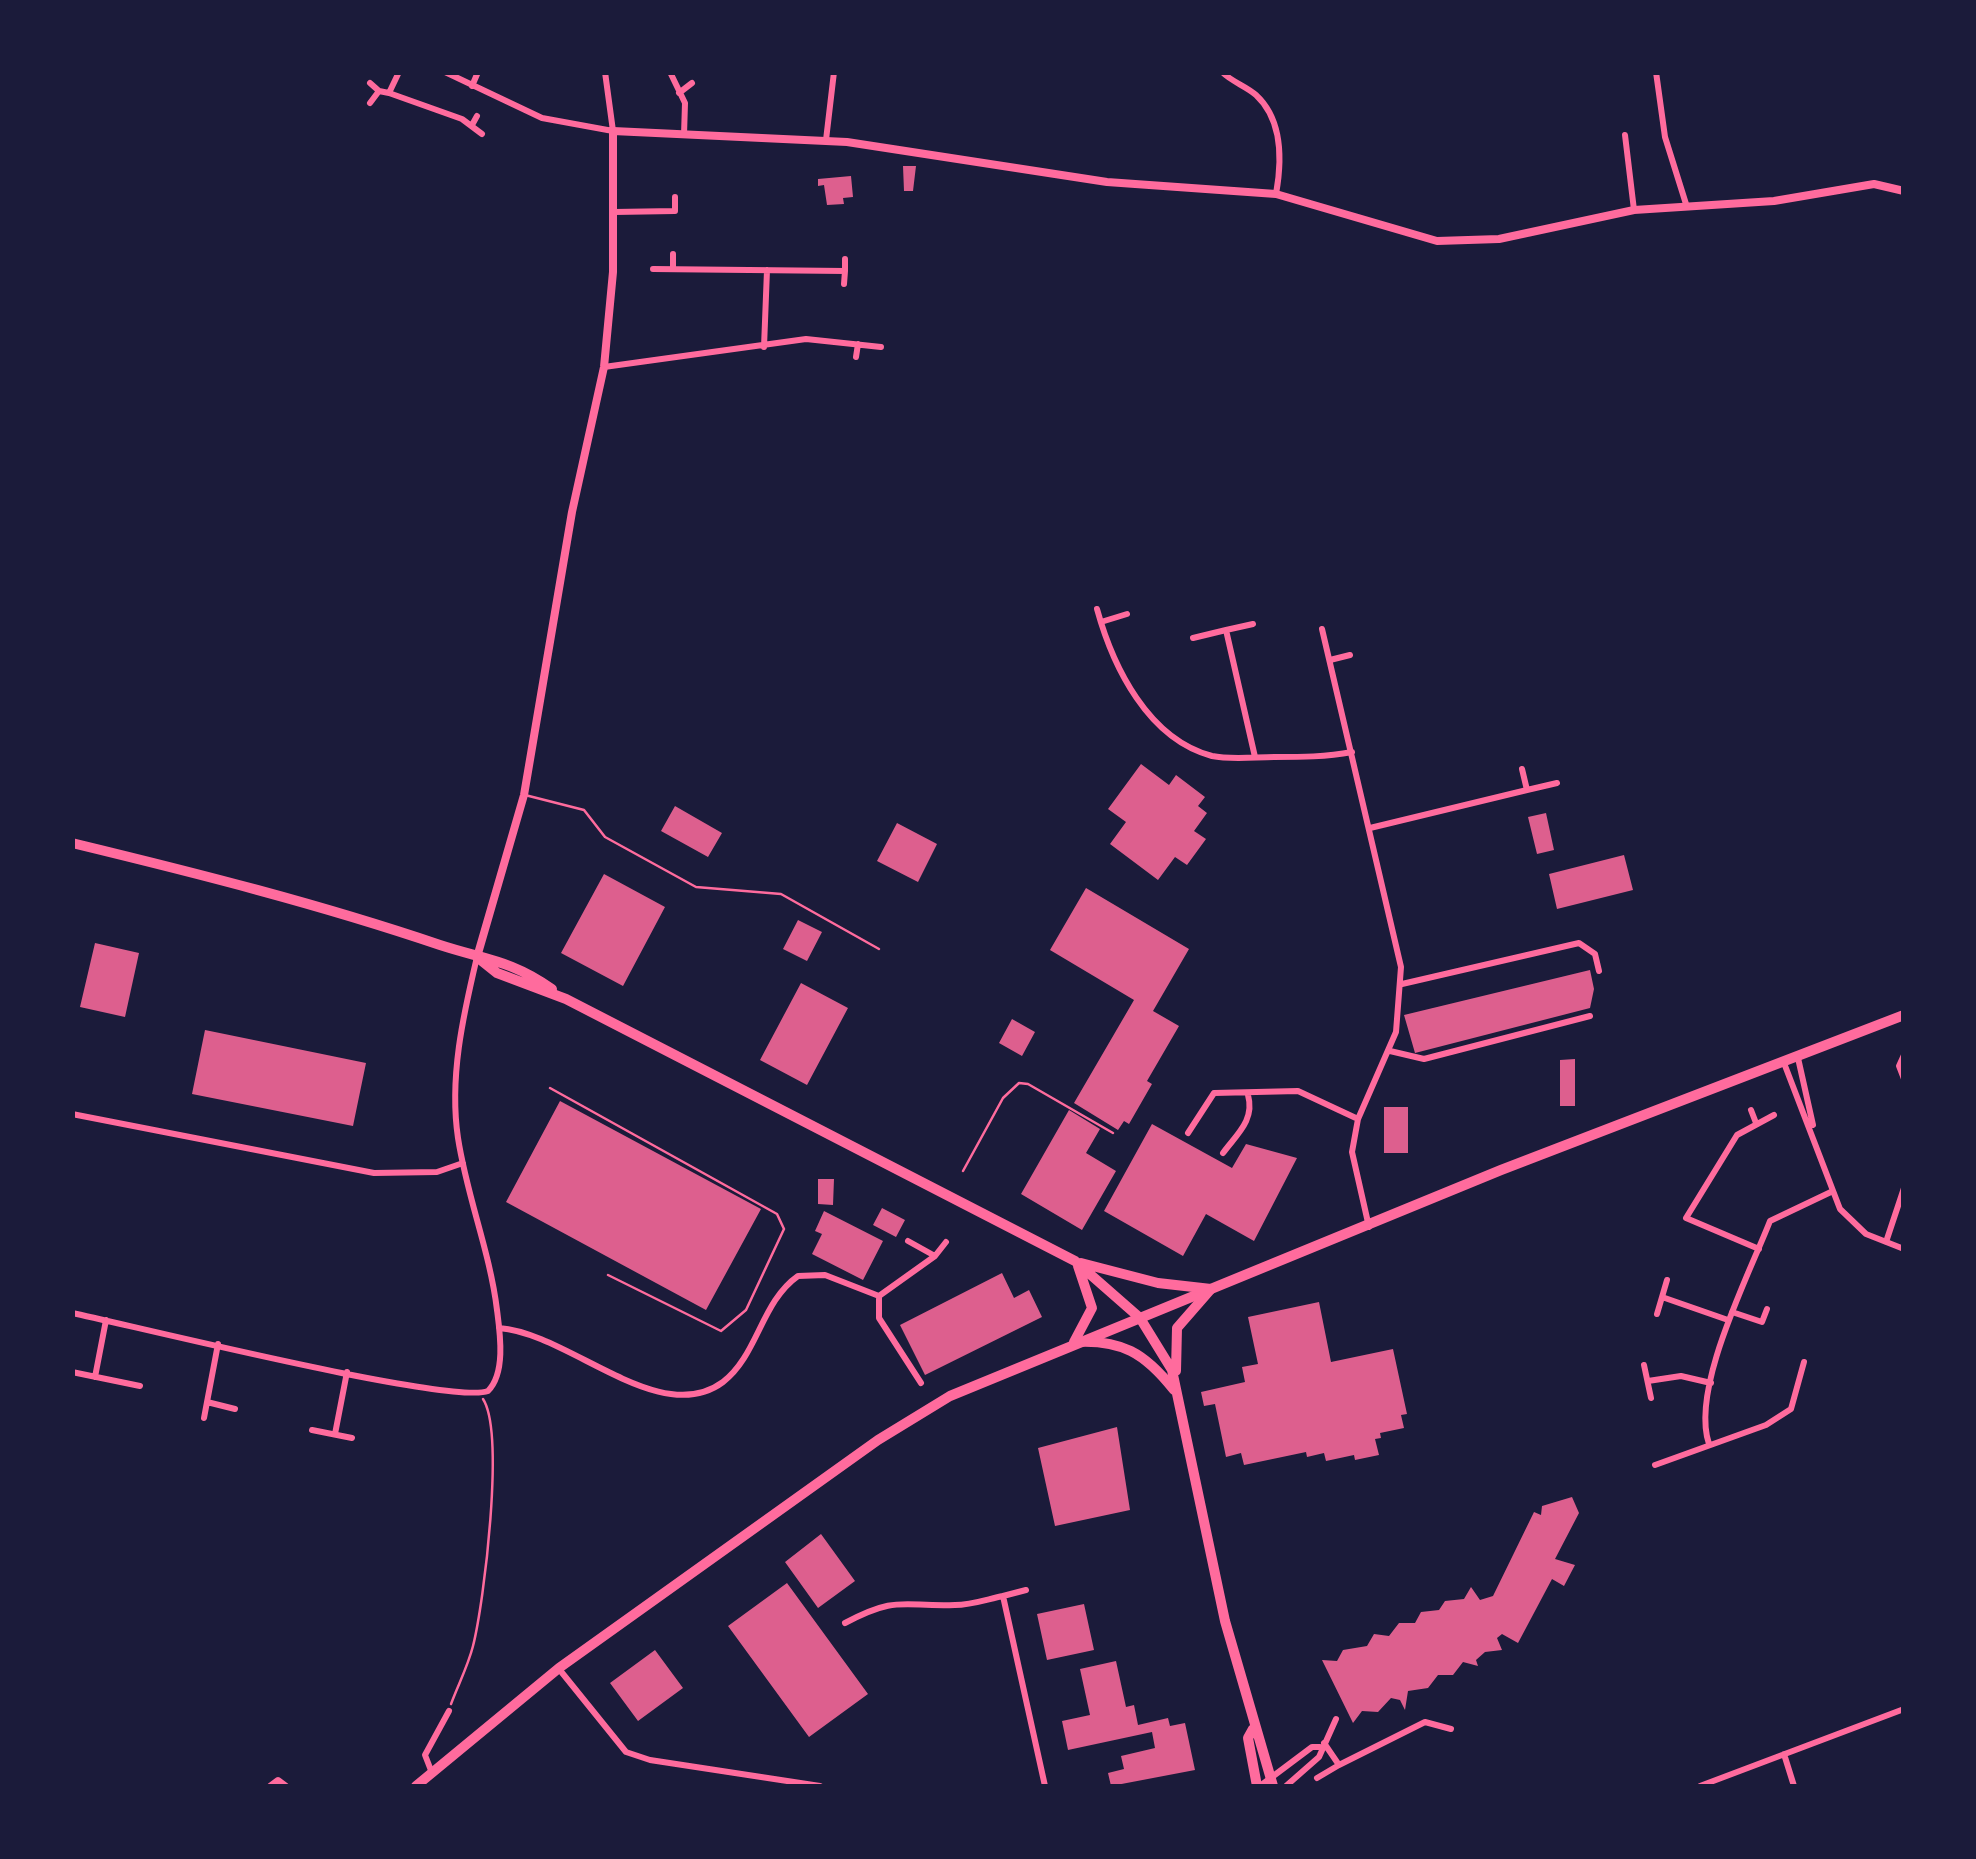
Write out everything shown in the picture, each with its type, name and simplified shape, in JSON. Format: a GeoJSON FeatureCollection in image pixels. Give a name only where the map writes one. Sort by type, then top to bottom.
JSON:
{"type":"FeatureCollection","features":[{"type":"Feature","properties":{"kind":"main road"},"geometry":{"type":"LineString","coordinates":[[72,842],[364,919],[477,957],[507,961],[566,999],[1075,1261],[1158,1283],[1211,1289]]}},
{"type":"Feature","properties":{"kind":"main road"},"geometry":{"type":"LineString","coordinates":[[416,1786],[558,1668],[878,1440],[950,1396],[1501,1170],[1904,1015]]}},
{"type":"Feature","properties":{"kind":"main road"},"geometry":{"type":"LineString","coordinates":[[1075,1261],[1140,1318],[1166,1354],[1225,1621],[1253,1729],[1260,1736],[1265,1784]]}},
{"type":"Feature","properties":{"kind":"main road"},"geometry":{"type":"LineString","coordinates":[[1074,1342],[1092,1308],[1075,1261]]}},
{"type":"Feature","properties":{"kind":"main road"},"geometry":{"type":"LineString","coordinates":[[1178,1395],[1178,1328],[1211,1289]]}},
{"type":"Feature","properties":{"kind":"main road"},"geometry":{"type":"LineString","coordinates":[[1074,1342],[1102,1340],[1133,1350],[1157,1368],[1178,1395]]}},
{"type":"Feature","properties":{"kind":"street"},"geometry":{"type":"LineString","coordinates":[[389,92],[400,72]]}},
{"type":"Feature","properties":{"kind":"street"},"geometry":{"type":"LineString","coordinates":[[445,72],[542,118],[613,131],[826,140],[1107,182],[1276,194],[1437,241],[1499,239],[1634,210],[1686,204],[1774,201],[1874,184],[1904,191]]}},
{"type":"Feature","properties":{"kind":"street"},"geometry":{"type":"LineString","coordinates":[[472,86],[478,72]]}},
{"type":"Feature","properties":{"kind":"street"},"geometry":{"type":"LineString","coordinates":[[72,1313],[347,1372],[480,1394],[495,1384],[500,1328],[463,1164],[456,1118],[456,1073],[477,957],[524,794],[572,512],[604,367],[614,212],[613,131],[606,72]]}},
{"type":"Feature","properties":{"kind":"street"},"geometry":{"type":"LineString","coordinates":[[670,72],[685,103],[684,135]]}},
{"type":"Feature","properties":{"kind":"street"},"geometry":{"type":"LineString","coordinates":[[826,140],[834,72]]}},
{"type":"Feature","properties":{"kind":"street"},"geometry":{"type":"LineString","coordinates":[[1222,72],[1254,94],[1274,121],[1280,168],[1276,194]]}},
{"type":"Feature","properties":{"kind":"street"},"geometry":{"type":"LineString","coordinates":[[1656,72],[1665,137],[1686,204]]}},
{"type":"Feature","properties":{"kind":"street"},"geometry":{"type":"LineString","coordinates":[[370,83],[379,91],[472,126],[482,134]]}},
{"type":"Feature","properties":{"kind":"street"},"geometry":{"type":"LineString","coordinates":[[679,93],[692,83]]}},
{"type":"Feature","properties":{"kind":"street"},"geometry":{"type":"LineString","coordinates":[[370,103],[379,91]]}},
{"type":"Feature","properties":{"kind":"street"},"geometry":{"type":"LineString","coordinates":[[472,126],[477,116]]}},
{"type":"Feature","properties":{"kind":"street"},"geometry":{"type":"LineString","coordinates":[[1625,134],[1634,210]]}},
{"type":"Feature","properties":{"kind":"street"},"geometry":{"type":"LineString","coordinates":[[614,212],[674,211],[675,197]]}},
{"type":"Feature","properties":{"kind":"street"},"geometry":{"type":"LineString","coordinates":[[673,269],[674,254]]}},
{"type":"Feature","properties":{"kind":"street"},"geometry":{"type":"LineString","coordinates":[[844,284],[845,259]]}},
{"type":"Feature","properties":{"kind":"street"},"geometry":{"type":"LineString","coordinates":[[653,269],[845,271]]}},
{"type":"Feature","properties":{"kind":"street"},"geometry":{"type":"LineString","coordinates":[[764,347],[766,270]]}},
{"type":"Feature","properties":{"kind":"street"},"geometry":{"type":"LineString","coordinates":[[604,367],[806,339],[881,347]]}},
{"type":"Feature","properties":{"kind":"street"},"geometry":{"type":"LineString","coordinates":[[856,357],[858,344]]}},
{"type":"Feature","properties":{"kind":"street"},"geometry":{"type":"LineString","coordinates":[[1098,609],[1110,649],[1156,722],[1201,752],[1217,757],[1352,752]]}},
{"type":"Feature","properties":{"kind":"street"},"geometry":{"type":"LineString","coordinates":[[1101,622],[1128,614]]}},
{"type":"Feature","properties":{"kind":"street"},"geometry":{"type":"LineString","coordinates":[[1193,638],[1253,624]]}},
{"type":"Feature","properties":{"kind":"street"},"geometry":{"type":"LineString","coordinates":[[1322,629],[1370,828],[1402,984],[1390,1051],[1358,1119],[1352,1167],[1368,1227]]}},
{"type":"Feature","properties":{"kind":"street"},"geometry":{"type":"LineString","coordinates":[[1226,630],[1255,757]]}},
{"type":"Feature","properties":{"kind":"street"},"geometry":{"type":"LineString","coordinates":[[1330,660],[1350,655]]}},
{"type":"Feature","properties":{"kind":"street"},"geometry":{"type":"LineString","coordinates":[[1522,769],[1526,790]]}},
{"type":"Feature","properties":{"kind":"street"},"geometry":{"type":"LineString","coordinates":[[1370,828],[1557,783]]}},
{"type":"Feature","properties":{"kind":"street"},"geometry":{"type":"LineString","coordinates":[[1402,984],[1580,943],[1595,954],[1599,970]]}},
{"type":"Feature","properties":{"kind":"street"},"geometry":{"type":"LineString","coordinates":[[1390,1051],[1424,1059],[1590,1016]]}},
{"type":"Feature","properties":{"kind":"street"},"geometry":{"type":"LineString","coordinates":[[1904,1055],[1899,1066],[1904,1079]]}},
{"type":"Feature","properties":{"kind":"street"},"geometry":{"type":"LineString","coordinates":[[1798,1058],[1817,1141],[1833,1191],[1850,1224],[1904,1249]]}},
{"type":"Feature","properties":{"kind":"street"},"geometry":{"type":"LineString","coordinates":[[1784,1063],[1817,1141]]}},
{"type":"Feature","properties":{"kind":"street"},"geometry":{"type":"LineString","coordinates":[[1188,1132],[1214,1093],[1248,1095],[1298,1090],[1358,1119]]}},
{"type":"Feature","properties":{"kind":"street"},"geometry":{"type":"LineString","coordinates":[[1223,1152],[1247,1122],[1252,1109],[1248,1095]]}},
{"type":"Feature","properties":{"kind":"street"},"geometry":{"type":"LineString","coordinates":[[1752,1110],[1756,1123]]}},
{"type":"Feature","properties":{"kind":"street"},"geometry":{"type":"LineString","coordinates":[[72,1114],[374,1173],[437,1172],[463,1164]]}},
{"type":"Feature","properties":{"kind":"street"},"geometry":{"type":"LineString","coordinates":[[1758,1249],[1686,1218],[1736,1137],[1774,1115]]}},
{"type":"Feature","properties":{"kind":"street"},"geometry":{"type":"LineString","coordinates":[[1886,1242],[1904,1188]]}},
{"type":"Feature","properties":{"kind":"street"},"geometry":{"type":"LineString","coordinates":[[1708,1444],[1702,1414],[1730,1316],[1770,1221],[1833,1191]]}},
{"type":"Feature","properties":{"kind":"street"},"geometry":{"type":"LineString","coordinates":[[908,1241],[936,1256]]}},
{"type":"Feature","properties":{"kind":"street"},"geometry":{"type":"LineString","coordinates":[[879,1296],[936,1256],[946,1242]]}},
{"type":"Feature","properties":{"kind":"street"},"geometry":{"type":"LineString","coordinates":[[500,1328],[568,1348],[649,1390],[683,1396],[721,1384],[736,1369],[777,1295],[798,1276],[825,1276],[879,1296]]}},
{"type":"Feature","properties":{"kind":"street"},"geometry":{"type":"LineString","coordinates":[[1657,1314],[1667,1280]]}},
{"type":"Feature","properties":{"kind":"street"},"geometry":{"type":"LineString","coordinates":[[879,1296],[880,1318],[921,1382]]}},
{"type":"Feature","properties":{"kind":"street"},"geometry":{"type":"LineString","coordinates":[[1662,1297],[1762,1322],[1767,1309]]}},
{"type":"Feature","properties":{"kind":"street"},"geometry":{"type":"LineString","coordinates":[[94,1377],[106,1320]]}},
{"type":"Feature","properties":{"kind":"street"},"geometry":{"type":"LineString","coordinates":[[204,1418],[218,1344]]}},
{"type":"Feature","properties":{"kind":"street"},"geometry":{"type":"LineString","coordinates":[[1655,1465],[1766,1425],[1791,1409],[1801,1389],[1804,1362]]}},
{"type":"Feature","properties":{"kind":"street"},"geometry":{"type":"LineString","coordinates":[[1644,1365],[1650,1398]]}},
{"type":"Feature","properties":{"kind":"street"},"geometry":{"type":"LineString","coordinates":[[72,1372],[140,1386]]}},
{"type":"Feature","properties":{"kind":"street"},"geometry":{"type":"LineString","coordinates":[[335,1434],[347,1372]]}},
{"type":"Feature","properties":{"kind":"street"},"geometry":{"type":"LineString","coordinates":[[1648,1381],[1681,1376],[1712,1382]]}},
{"type":"Feature","properties":{"kind":"street"},"geometry":{"type":"LineString","coordinates":[[207,1402],[235,1409]]}},
{"type":"Feature","properties":{"kind":"street"},"geometry":{"type":"LineString","coordinates":[[312,1430],[352,1438]]}},
{"type":"Feature","properties":{"kind":"street"},"geometry":{"type":"LineString","coordinates":[[844,1623],[873,1608],[907,1601],[956,1606],[1026,1590]]}},
{"type":"Feature","properties":{"kind":"street"},"geometry":{"type":"LineString","coordinates":[[1003,1596],[1045,1786]]}},
{"type":"Feature","properties":{"kind":"street"},"geometry":{"type":"LineString","coordinates":[[558,1668],[626,1752],[650,1760],[820,1786]]}},
{"type":"Feature","properties":{"kind":"street"},"geometry":{"type":"LineString","coordinates":[[1700,1786],[1904,1709]]}},
{"type":"Feature","properties":{"kind":"street"},"geometry":{"type":"LineString","coordinates":[[432,1774],[425,1754],[449,1711]]}},
{"type":"Feature","properties":{"kind":"street"},"geometry":{"type":"LineString","coordinates":[[1286,1786],[1319,1757],[1336,1719]]}},
{"type":"Feature","properties":{"kind":"street"},"geometry":{"type":"LineString","coordinates":[[1317,1778],[1425,1722],[1451,1729]]}},
{"type":"Feature","properties":{"kind":"street"},"geometry":{"type":"LineString","coordinates":[[1322,1745],[1340,1765]]}},
{"type":"Feature","properties":{"kind":"street"},"geometry":{"type":"LineString","coordinates":[[1265,1784],[1312,1747],[1322,1745]]}},
{"type":"Feature","properties":{"kind":"street"},"geometry":{"type":"LineString","coordinates":[[1784,1754],[1794,1786]]}},
{"type":"Feature","properties":{"kind":"street"},"geometry":{"type":"LineString","coordinates":[[270,1786],[278,1780],[286,1786]]}},
{"type":"Feature","properties":{"kind":"lane"},"geometry":{"type":"LineString","coordinates":[[524,794],[584,810],[605,837],[696,887],[781,894],[879,949]]}},
{"type":"Feature","properties":{"kind":"lane"},"geometry":{"type":"LineString","coordinates":[[962,1171],[1003,1098],[1019,1083],[1028,1084],[1113,1133]]}},
{"type":"Feature","properties":{"kind":"lane"},"geometry":{"type":"LineString","coordinates":[[550,1088],[778,1214],[784,1229],[746,1310],[721,1331],[608,1274]]}},
{"type":"Feature","properties":{"kind":"path"},"geometry":{"type":"LineString","coordinates":[[449,1711],[473,1646],[488,1540],[493,1421],[480,1394]]}},
{"type":"Feature","properties":{"kind":"building"},"geometry":{"type":"Polygon","coordinates":[[[903,166],[916,166],[913,191],[904,191],[903,166]]]}},
{"type":"Feature","properties":{"kind":"building"},"geometry":{"type":"Polygon","coordinates":[[[851,176],[853,197],[843,198],[844,204],[827,205],[824,185],[818,186],[818,179],[851,176]]]}},
{"type":"Feature","properties":{"kind":"building"},"geometry":{"type":"Polygon","coordinates":[[[1141,764],[1169,785],[1176,775],[1205,797],[1198,806],[1207,813],[1194,831],[1206,839],[1187,865],[1175,857],[1158,880],[1110,844],[1126,822],[1108,809],[1141,764]]]}},
{"type":"Feature","properties":{"kind":"building"},"geometry":{"type":"Polygon","coordinates":[[[675,806],[722,833],[708,857],[661,831],[675,806]]]}},
{"type":"Feature","properties":{"kind":"building"},"geometry":{"type":"Polygon","coordinates":[[[1546,813],[1554,850],[1537,854],[1528,817],[1546,813]]]}},
{"type":"Feature","properties":{"kind":"building"},"geometry":{"type":"Polygon","coordinates":[[[897,823],[937,844],[918,882],[877,861],[897,823]]]}},
{"type":"Feature","properties":{"kind":"building"},"geometry":{"type":"Polygon","coordinates":[[[1624,855],[1633,890],[1557,909],[1549,874],[1624,855]]]}},
{"type":"Feature","properties":{"kind":"building"},"geometry":{"type":"Polygon","coordinates":[[[604,874],[665,907],[623,986],[561,953],[604,874]]]}},
{"type":"Feature","properties":{"kind":"building"},"geometry":{"type":"Polygon","coordinates":[[[1086,888],[1189,949],[1153,1011],[1179,1026],[1147,1081],[1152,1084],[1129,1124],[1124,1121],[1118,1130],[1074,1103],[1134,1000],[1050,950],[1086,888]]]}},
{"type":"Feature","properties":{"kind":"building"},"geometry":{"type":"Polygon","coordinates":[[[798,920],[822,932],[807,961],[783,949],[798,920]]]}},
{"type":"Feature","properties":{"kind":"building"},"geometry":{"type":"Polygon","coordinates":[[[95,943],[139,953],[125,1017],[80,1007],[95,943]]]}},
{"type":"Feature","properties":{"kind":"building"},"geometry":{"type":"Polygon","coordinates":[[[1590,970],[1594,989],[1590,1008],[1415,1053],[1404,1015],[1590,970]]]}},
{"type":"Feature","properties":{"kind":"building"},"geometry":{"type":"Polygon","coordinates":[[[801,983],[848,1008],[807,1085],[760,1060],[801,983]]]}},
{"type":"Feature","properties":{"kind":"building"},"geometry":{"type":"Polygon","coordinates":[[[1012,1019],[1035,1032],[1022,1056],[999,1043],[1012,1019]]]}},
{"type":"Feature","properties":{"kind":"building"},"geometry":{"type":"Polygon","coordinates":[[[205,1030],[366,1063],[353,1126],[192,1094],[205,1030]]]}},
{"type":"Feature","properties":{"kind":"building"},"geometry":{"type":"Polygon","coordinates":[[[1575,1059],[1575,1106],[1560,1106],[1560,1060],[1575,1059]]]}},
{"type":"Feature","properties":{"kind":"building"},"geometry":{"type":"Polygon","coordinates":[[[560,1101],[761,1209],[706,1310],[506,1202],[560,1101]]]}},
{"type":"Feature","properties":{"kind":"building"},"geometry":{"type":"Polygon","coordinates":[[[1384,1107],[1408,1107],[1408,1153],[1384,1153],[1384,1107]]]}},
{"type":"Feature","properties":{"kind":"building"},"geometry":{"type":"Polygon","coordinates":[[[1069,1110],[1100,1129],[1086,1153],[1116,1171],[1082,1230],[1021,1194],[1069,1110]]]}},
{"type":"Feature","properties":{"kind":"building"},"geometry":{"type":"Polygon","coordinates":[[[1152,1124],[1232,1168],[1246,1144],[1297,1158],[1254,1241],[1206,1214],[1183,1256],[1104,1211],[1152,1124]]]}},
{"type":"Feature","properties":{"kind":"building"},"geometry":{"type":"Polygon","coordinates":[[[818,1179],[834,1179],[833,1205],[818,1204],[818,1179]]]}},
{"type":"Feature","properties":{"kind":"building"},"geometry":{"type":"Polygon","coordinates":[[[882,1208],[905,1220],[896,1237],[873,1225],[882,1208]]]}},
{"type":"Feature","properties":{"kind":"building"},"geometry":{"type":"Polygon","coordinates":[[[824,1211],[883,1241],[863,1280],[812,1254],[822,1234],[815,1231],[824,1211]]]}},
{"type":"Feature","properties":{"kind":"building"},"geometry":{"type":"Polygon","coordinates":[[[1002,1273],[1014,1298],[1029,1290],[1042,1317],[925,1375],[900,1325],[1002,1273]]]}},
{"type":"Feature","properties":{"kind":"building"},"geometry":{"type":"Polygon","coordinates":[[[1319,1302],[1331,1362],[1393,1349],[1407,1414],[1401,1415],[1404,1428],[1380,1433],[1381,1438],[1375,1439],[1379,1455],[1355,1460],[1354,1455],[1326,1461],[1324,1453],[1307,1457],[1306,1452],[1244,1465],[1241,1453],[1226,1457],[1215,1404],[1204,1406],[1201,1392],[1245,1382],[1242,1367],[1258,1364],[1248,1317],[1319,1302]]]}},
{"type":"Feature","properties":{"kind":"building"},"geometry":{"type":"Polygon","coordinates":[[[1117,1427],[1130,1510],[1055,1526],[1038,1448],[1117,1427]]]}},
{"type":"Feature","properties":{"kind":"building"},"geometry":{"type":"Polygon","coordinates":[[[1572,1497],[1579,1513],[1555,1559],[1575,1565],[1564,1586],[1552,1579],[1518,1643],[1502,1634],[1497,1638],[1502,1650],[1485,1652],[1476,1660],[1478,1666],[1463,1662],[1453,1675],[1438,1675],[1428,1688],[1408,1691],[1405,1710],[1400,1700],[1391,1698],[1378,1712],[1362,1711],[1353,1723],[1322,1660],[1337,1661],[1343,1650],[1367,1646],[1374,1634],[1389,1636],[1399,1623],[1415,1623],[1421,1612],[1439,1610],[1445,1601],[1464,1599],[1471,1587],[1480,1600],[1493,1596],[1534,1512],[1541,1515],[1542,1506],[1572,1497]]]}},
{"type":"Feature","properties":{"kind":"building"},"geometry":{"type":"Polygon","coordinates":[[[821,1534],[855,1581],[818,1608],[785,1562],[821,1534]]]}},
{"type":"Feature","properties":{"kind":"building"},"geometry":{"type":"Polygon","coordinates":[[[787,1583],[868,1694],[809,1737],[728,1626],[787,1583]]]}},
{"type":"Feature","properties":{"kind":"building"},"geometry":{"type":"Polygon","coordinates":[[[1084,1604],[1094,1650],[1047,1660],[1037,1614],[1084,1604]]]}},
{"type":"Feature","properties":{"kind":"building"},"geometry":{"type":"Polygon","coordinates":[[[655,1650],[683,1688],[638,1721],[610,1683],[655,1650]]]}},
{"type":"Feature","properties":{"kind":"building"},"geometry":{"type":"Polygon","coordinates":[[[1116,1661],[1126,1707],[1134,1705],[1138,1725],[1168,1718],[1170,1726],[1185,1723],[1195,1770],[1111,1786],[1108,1773],[1124,1769],[1121,1756],[1155,1748],[1152,1732],[1068,1750],[1062,1721],[1090,1715],[1080,1669],[1116,1661]]]}}]}
